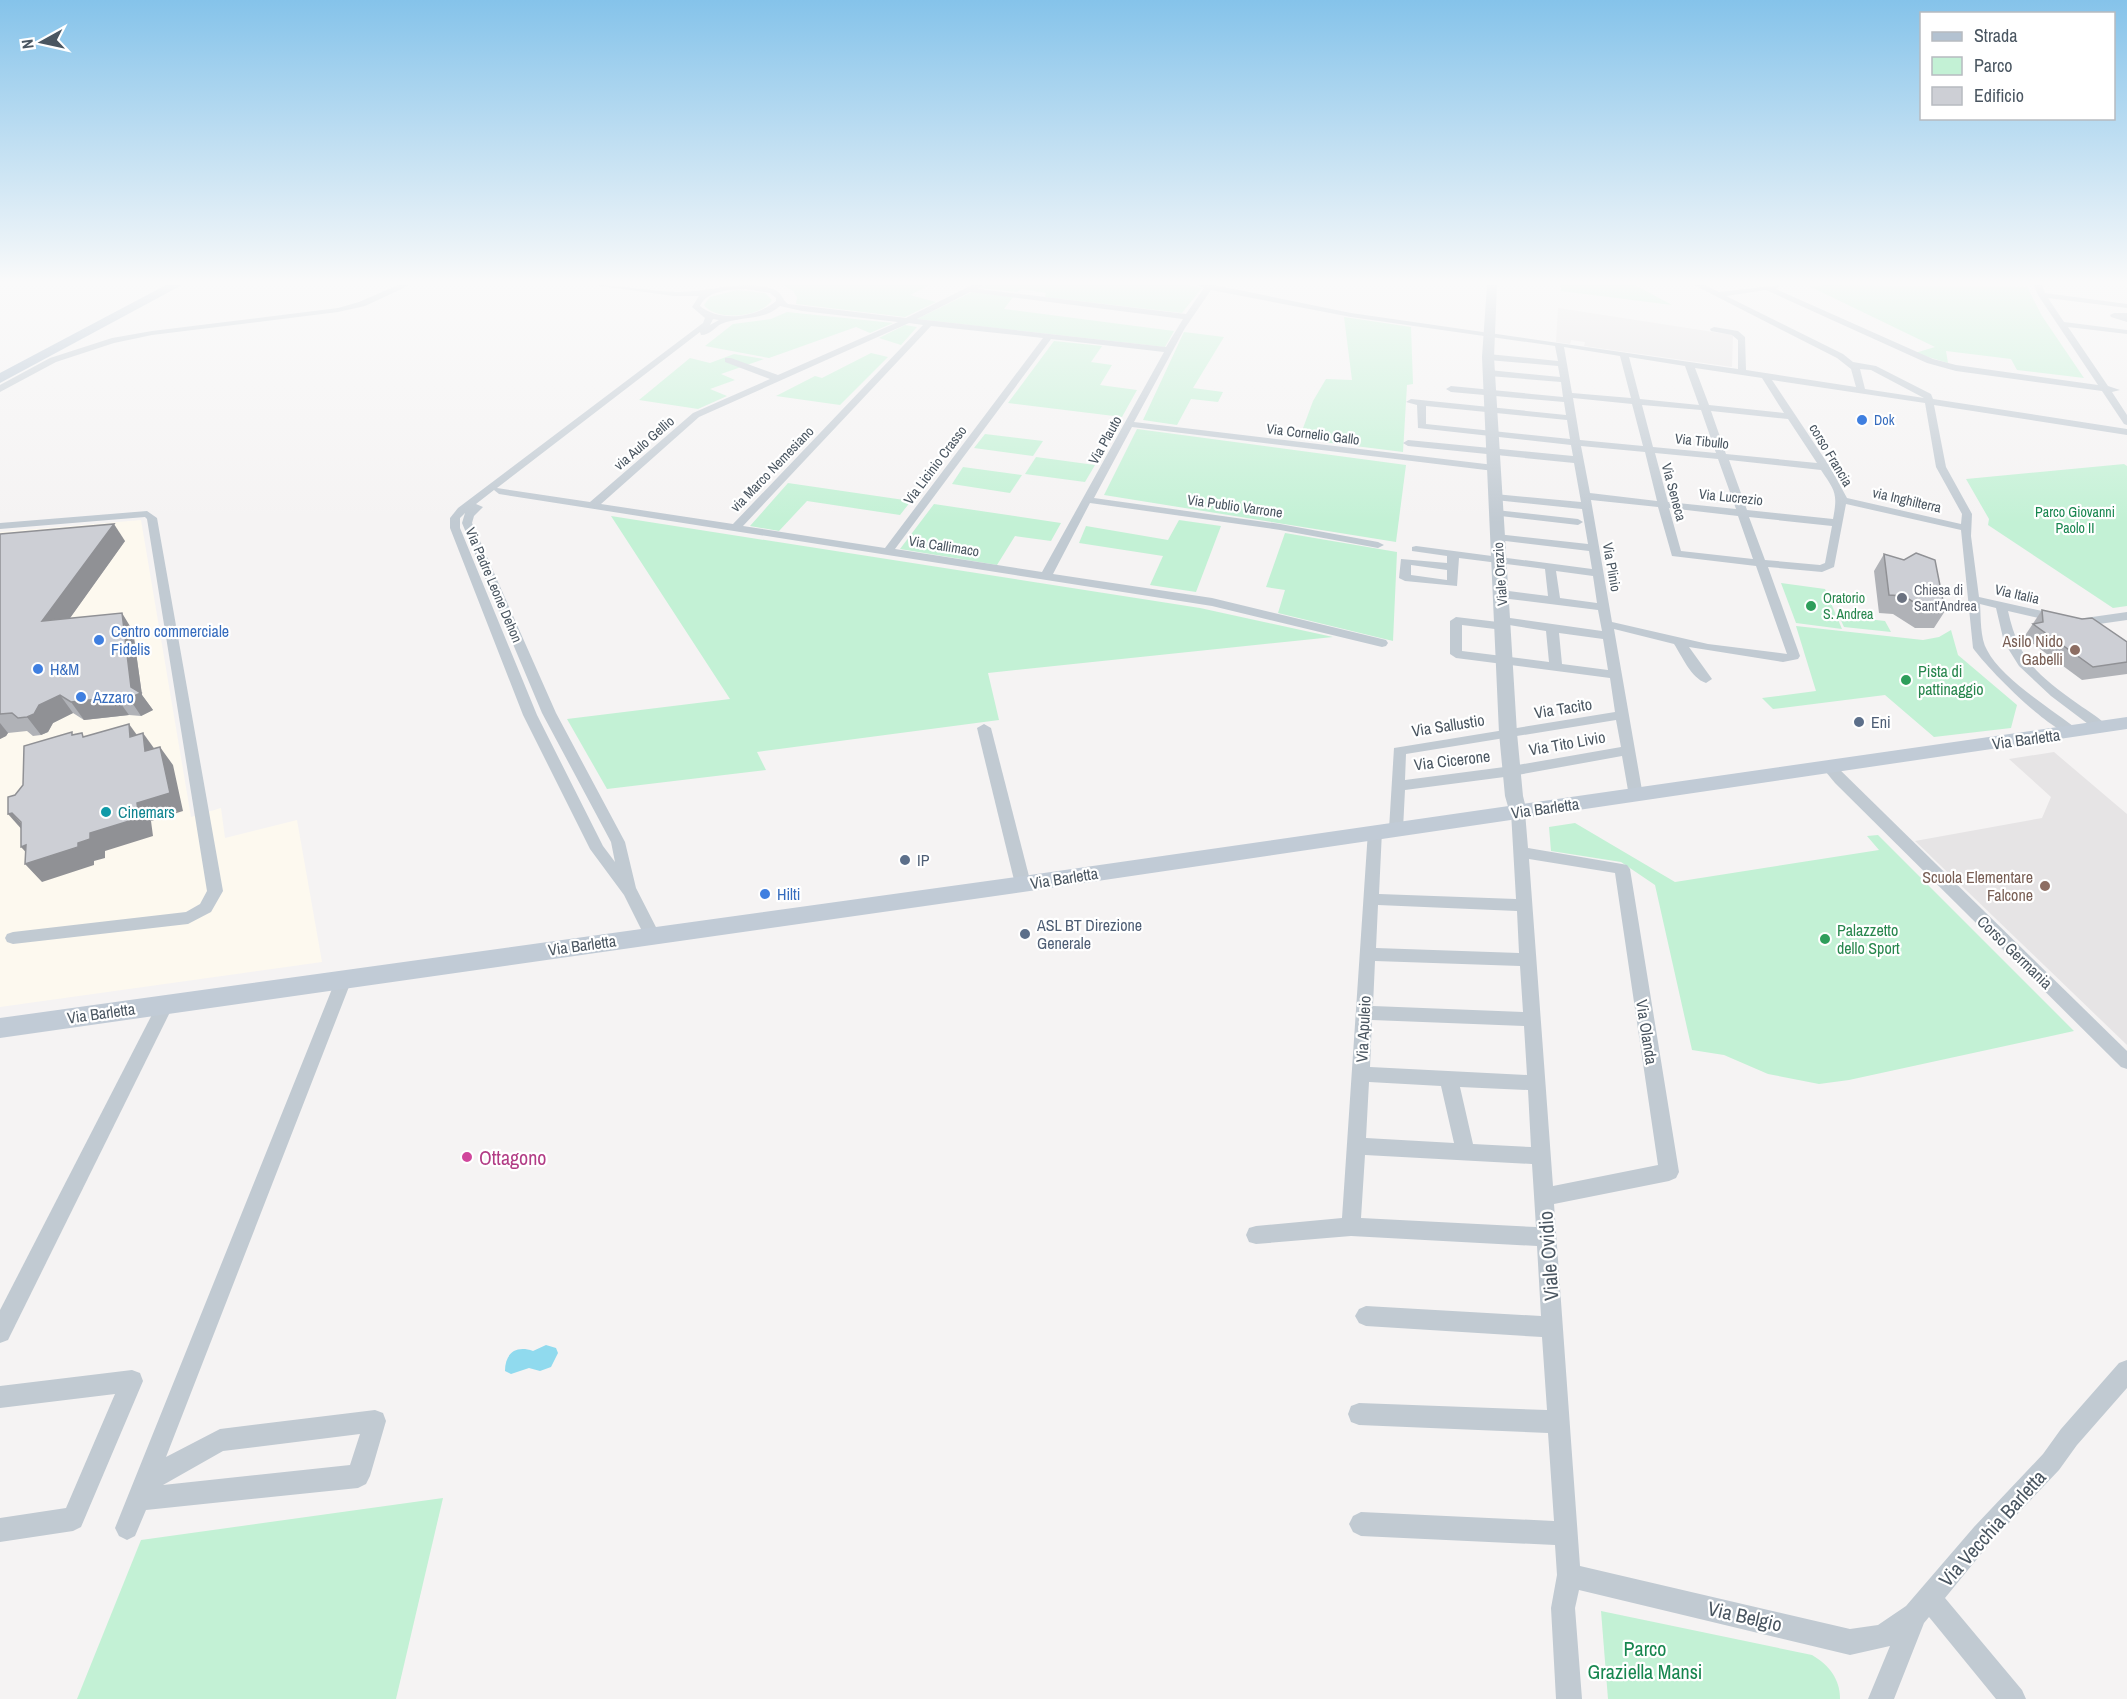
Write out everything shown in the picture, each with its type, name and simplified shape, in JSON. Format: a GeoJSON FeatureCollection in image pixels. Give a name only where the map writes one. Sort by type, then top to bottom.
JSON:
{"type":"FeatureCollection","features":[{"type":"Feature","properties":{"kind":"main road"},"geometry":{"type":"LineString","coordinates":[[0,372],[15,364]]}},
{"type":"Feature","properties":{"kind":"main road"},"geometry":{"type":"LineString","coordinates":[[0,379],[28,364]]}},
{"type":"Feature","properties":{"kind":"main road","name":"Via Barletta"},"geometry":{"type":"LineString","coordinates":[[0,1028],[1023,884],[2127,723]]}},
{"type":"Feature","properties":{"kind":"street"},"geometry":{"type":"LineString","coordinates":[[0,389],[45,364]]}},
{"type":"Feature","properties":{"kind":"street","name":"Via Padre Leone Dehon"},"geometry":{"type":"LineString","coordinates":[[652,935],[630,892],[597,849],[530,715],[455,528],[454,518],[653,364]]}},
{"type":"Feature","properties":{"kind":"street","name":"Via Padre Leone Dehon"},"geometry":{"type":"LineString","coordinates":[[630,892],[618,842],[549,713],[466,523],[469,515],[663,364]]}},
{"type":"Feature","properties":{"kind":"street"},"geometry":{"type":"LineString","coordinates":[[740,364],[777,378]]}},
{"type":"Feature","properties":{"kind":"street","name":"via Aulo Gellio"},"geometry":{"type":"LineString","coordinates":[[592,506],[696,415],[808,364]]}},
{"type":"Feature","properties":{"kind":"street","name":"via Marco Nemesiano"},"geometry":{"type":"LineString","coordinates":[[734,529],[890,364]]}},
{"type":"Feature","properties":{"kind":"street","name":"Via Licinio Crasso"},"geometry":{"type":"LineString","coordinates":[[887,552],[1028,364]]}},
{"type":"Feature","properties":{"kind":"street","name":"Via Plauto"},"geometry":{"type":"LineString","coordinates":[[1045,577],[1161,364]]}},
{"type":"Feature","properties":{"kind":"street","name":"Viale Orazio"},"geometry":{"type":"LineString","coordinates":[[1488,364],[1508,733],[1518,812]]}},
{"type":"Feature","properties":{"kind":"street","name":"Via Plinio"},"geometry":{"type":"LineString","coordinates":[[1562,364],[1636,796]]}},
{"type":"Feature","properties":{"kind":"street","name":"Via Seneca"},"geometry":{"type":"LineString","coordinates":[[1627,364],[1676,554],[1761,563]]}},
{"type":"Feature","properties":{"kind":"street"},"geometry":{"type":"LineString","coordinates":[[1616,675],[1456,654],[1456,621],[1608,630],[1783,658],[1794,656],[1689,364]]}},
{"type":"Feature","properties":{"kind":"street"},"geometry":{"type":"LineString","coordinates":[[1691,364],[2127,432]]}},
{"type":"Feature","properties":{"kind":"street"},"geometry":{"type":"LineString","coordinates":[[1742,364],[1742,372]]}},
{"type":"Feature","properties":{"kind":"street"},"geometry":{"type":"LineString","coordinates":[[1942,364],[2115,390]]}},
{"type":"Feature","properties":{"kind":"street"},"geometry":{"type":"LineString","coordinates":[[2087,364],[2127,422]]}},
{"type":"Feature","properties":{"kind":"street"},"geometry":{"type":"LineString","coordinates":[[2098,364],[2127,406]]}},
{"type":"Feature","properties":{"kind":"street"},"geometry":{"type":"LineString","coordinates":[[1853,365],[1858,374],[1860,390]]}},
{"type":"Feature","properties":{"kind":"street"},"geometry":{"type":"LineString","coordinates":[[1853,365],[1873,368],[1926,394],[1941,466],[1968,514],[1966,528],[1979,648],[1984,658],[2002,675],[2072,732]]}},
{"type":"Feature","properties":{"kind":"street"},"geometry":{"type":"LineString","coordinates":[[1489,373],[1565,380]]}},
{"type":"Feature","properties":{"kind":"street","name":"corso Francia"},"geometry":{"type":"LineString","coordinates":[[1761,563],[1822,569],[1830,565],[1842,500],[1839,490],[1825,467],[1764,376]]}},
{"type":"Feature","properties":{"kind":"street"},"geometry":{"type":"LineString","coordinates":[[1528,377],[1530,397]]}},
{"type":"Feature","properties":{"kind":"street"},"geometry":{"type":"LineString","coordinates":[[1451,389],[1791,416]]}},
{"type":"Feature","properties":{"kind":"street"},"geometry":{"type":"LineString","coordinates":[[1411,402],[1573,418]]}},
{"type":"Feature","properties":{"kind":"street","name":"Via Tibullo"},"geometry":{"type":"LineString","coordinates":[[1422,404],[1421,426],[1825,467]]}},
{"type":"Feature","properties":{"kind":"street"},"geometry":{"type":"LineString","coordinates":[[1452,406],[1452,429]]}},
{"type":"Feature","properties":{"kind":"street","name":"Via Cornelio Gallo"},"geometry":{"type":"LineString","coordinates":[[1129,424],[1494,468]]}},
{"type":"Feature","properties":{"kind":"street"},"geometry":{"type":"LineString","coordinates":[[1408,443],[1579,460]]}},
{"type":"Feature","properties":{"kind":"street","name":"Via Callimaco"},"geometry":{"type":"LineString","coordinates":[[500,491],[1212,602],[1382,643]]}},
{"type":"Feature","properties":{"kind":"street","name":"Via Lucrezio"},"geometry":{"type":"LineString","coordinates":[[1495,497],[1663,504],[1838,523]]}},
{"type":"Feature","properties":{"kind":"street","name":"Via Publio Varrone"},"geometry":{"type":"LineString","coordinates":[[1088,500],[1280,527],[1378,544]]}},
{"type":"Feature","properties":{"kind":"street","name":"via Inghilterra"},"geometry":{"type":"LineString","coordinates":[[1842,500],[1966,528]]}},
{"type":"Feature","properties":{"kind":"street"},"geometry":{"type":"LineString","coordinates":[[1496,513],[1578,522]]}},
{"type":"Feature","properties":{"kind":"street"},"geometry":{"type":"LineString","coordinates":[[0,526],[147,514],[152,518],[215,891],[209,906],[201,913],[188,918],[13,938]]}},
{"type":"Feature","properties":{"kind":"street"},"geometry":{"type":"LineString","coordinates":[[1545,518],[1548,543]]}},
{"type":"Feature","properties":{"kind":"street"},"geometry":{"type":"LineString","coordinates":[[1497,537],[1594,548]]}},
{"type":"Feature","properties":{"kind":"street"},"geometry":{"type":"LineString","coordinates":[[1416,549],[1598,573]]}},
{"type":"Feature","properties":{"kind":"street"},"geometry":{"type":"LineString","coordinates":[[1453,554],[1453,567]]}},
{"type":"Feature","properties":{"kind":"street"},"geometry":{"type":"LineString","coordinates":[[1550,567],[1554,601]]}},
{"type":"Feature","properties":{"kind":"street"},"geometry":{"type":"LineString","coordinates":[[1501,594],[1604,607]]}},
{"type":"Feature","properties":{"kind":"street","name":"Via Italia"},"geometry":{"type":"LineString","coordinates":[[1972,599],[2078,623],[2127,616]]}},
{"type":"Feature","properties":{"kind":"street"},"geometry":{"type":"LineString","coordinates":[[2001,605],[2009,641],[2020,660],[2036,676],[2101,727]]}},
{"type":"Feature","properties":{"kind":"street"},"geometry":{"type":"LineString","coordinates":[[1552,628],[1556,667]]}},
{"type":"Feature","properties":{"kind":"street"},"geometry":{"type":"LineString","coordinates":[[1680,643],[1697,670],[1706,679]]}},
{"type":"Feature","properties":{"kind":"street","name":"Via Tacito"},"geometry":{"type":"LineString","coordinates":[[1508,733],[1623,715]]}},
{"type":"Feature","properties":{"kind":"street"},"geometry":{"type":"LineString","coordinates":[[984,728],[1023,884]]}},
{"type":"Feature","properties":{"kind":"street","name":"Via Sallustio"},"geometry":{"type":"LineString","coordinates":[[1385,830],[1397,786],[1398,751],[1508,733]]}},
{"type":"Feature","properties":{"kind":"street","name":"Via Tito Livio"},"geometry":{"type":"LineString","coordinates":[[1512,771],[1629,750]]}},
{"type":"Feature","properties":{"kind":"street","name":"Corso Germania"},"geometry":{"type":"LineString","coordinates":[[1828,766],[2127,1062]]}},
{"type":"Feature","properties":{"kind":"street","name":"Via Cicerone"},"geometry":{"type":"LineString","coordinates":[[1397,786],[1512,771]]}},
{"type":"Feature","properties":{"kind":"street","name":"Viale Ovidio"},"geometry":{"type":"LineString","coordinates":[[1518,812],[1567,1534],[1569,1575],[1563,1608],[1569,1699]]}},
{"type":"Feature","properties":{"kind":"street","name":"Via Apuleio"},"geometry":{"type":"LineString","coordinates":[[1352,1227],[1371,899],[1385,830]]}},
{"type":"Feature","properties":{"kind":"street","name":"Via Olanda"},"geometry":{"type":"LineString","coordinates":[[1520,852],[1622,868],[1669,1172],[1544,1197]]}},
{"type":"Feature","properties":{"kind":"street"},"geometry":{"type":"LineString","coordinates":[[1371,899],[1524,905]]}},
{"type":"Feature","properties":{"kind":"street"},"geometry":{"type":"LineString","coordinates":[[1368,954],[1528,960]]}},
{"type":"Feature","properties":{"kind":"street"},"geometry":{"type":"LineString","coordinates":[[127,1528],[344,979]]}},
{"type":"Feature","properties":{"kind":"street"},"geometry":{"type":"LineString","coordinates":[[0,1332],[165,1004]]}},
{"type":"Feature","properties":{"kind":"street"},"geometry":{"type":"LineString","coordinates":[[1364,1013],[1531,1018]]}},
{"type":"Feature","properties":{"kind":"street"},"geometry":{"type":"LineString","coordinates":[[1360,1074],[1536,1083]]}},
{"type":"Feature","properties":{"kind":"street"},"geometry":{"type":"LineString","coordinates":[[1449,1079],[1465,1152]]}},
{"type":"Feature","properties":{"kind":"street"},"geometry":{"type":"LineString","coordinates":[[1356,1146],[1542,1156]]}},
{"type":"Feature","properties":{"kind":"street"},"geometry":{"type":"LineString","coordinates":[[1256,1235],[1352,1227],[1546,1237]]}},
{"type":"Feature","properties":{"kind":"street"},"geometry":{"type":"LineString","coordinates":[[1366,1316],[1552,1326]]}},
{"type":"Feature","properties":{"kind":"street","name":"Via Vecchia Barletta"},"geometry":{"type":"LineString","coordinates":[[1881,1699],[1922,1607],[1982,1535],[2051,1462],[2069,1437],[2127,1371]]}},
{"type":"Feature","properties":{"kind":"street"},"geometry":{"type":"LineString","coordinates":[[0,1396],[132,1381],[73,1519],[0,1530]]}},
{"type":"Feature","properties":{"kind":"street"},"geometry":{"type":"LineString","coordinates":[[1359,1414],[1559,1422]]}},
{"type":"Feature","properties":{"kind":"street"},"geometry":{"type":"LineString","coordinates":[[375,1421],[357,1476],[142,1491],[220,1440],[375,1421]]}},
{"type":"Feature","properties":{"kind":"street"},"geometry":{"type":"LineString","coordinates":[[1361,1524],[1567,1534]]}},
{"type":"Feature","properties":{"kind":"street","name":"Via Belgio"},"geometry":{"type":"LineString","coordinates":[[1569,1575],[1850,1642],[1882,1637],[1922,1607]]}},
{"type":"Feature","properties":{"kind":"street"},"geometry":{"type":"LineString","coordinates":[[1922,1607],[2013,1699]]}},
{"type":"Feature","properties":{"kind":"shaded area"},"geometry":{"type":"Polygon","coordinates":[[[1713,364],[1732,364],[1732,367],[1713,364]]]}},
{"type":"Feature","properties":{"kind":"shaded area"},"geometry":{"type":"Polygon","coordinates":[[[141,520],[191,817],[221,808],[225,838],[297,820],[322,962],[0,1007],[0,532],[141,520]]]}},
{"type":"Feature","properties":{"kind":"shaded area","name":"Scuola Elementare Falcone"},"geometry":{"type":"Polygon","coordinates":[[[2054,752],[2127,814],[2127,1045],[1915,841],[2042,818],[2051,797],[2009,759],[2054,752]]]}},
{"type":"Feature","properties":{"kind":"green space"},"geometry":{"type":"Polygon","coordinates":[[[682,364],[749,364],[721,374],[735,380],[710,389],[727,396],[698,409],[639,400],[682,364]]]}},
{"type":"Feature","properties":{"kind":"green space"},"geometry":{"type":"Polygon","coordinates":[[[849,364],[881,364],[840,405],[776,396],[815,376],[822,378],[849,364]]]}},
{"type":"Feature","properties":{"kind":"green space"},"geometry":{"type":"Polygon","coordinates":[[[1037,364],[1112,365],[1100,385],[1137,390],[1122,417],[1008,403],[1037,364]]]}},
{"type":"Feature","properties":{"kind":"green space"},"geometry":{"type":"Polygon","coordinates":[[[1169,364],[1207,364],[1193,388],[1223,392],[1218,402],[1191,399],[1177,425],[1143,420],[1169,364]]]}},
{"type":"Feature","properties":{"kind":"green space"},"geometry":{"type":"Polygon","coordinates":[[[1350,364],[1412,364],[1413,384],[1407,385],[1403,452],[1299,439],[1313,401],[1326,379],[1352,380],[1350,364]]]}},
{"type":"Feature","properties":{"kind":"green space"},"geometry":{"type":"Polygon","coordinates":[[[2014,364],[2075,364],[2084,378],[2017,370],[2014,364]]]}},
{"type":"Feature","properties":{"kind":"green space"},"geometry":{"type":"Polygon","coordinates":[[[1137,429],[1406,465],[1396,542],[1104,495],[1137,429]]]}},
{"type":"Feature","properties":{"kind":"green space"},"geometry":{"type":"Polygon","coordinates":[[[985,434],[1043,441],[1033,456],[974,448],[985,434]]]}},
{"type":"Feature","properties":{"kind":"green space"},"geometry":{"type":"Polygon","coordinates":[[[1036,457],[1095,465],[1085,482],[1025,474],[1036,457]]]}},
{"type":"Feature","properties":{"kind":"green space","name":"Parco Giovanni Paolo II"},"geometry":{"type":"Polygon","coordinates":[[[2124,464],[2127,466],[2127,606],[2113,608],[1988,525],[1989,519],[1966,479],[2124,464]]]}},
{"type":"Feature","properties":{"kind":"green space"},"geometry":{"type":"Polygon","coordinates":[[[963,467],[1022,475],[1010,493],[952,484],[963,467]]]}},
{"type":"Feature","properties":{"kind":"green space"},"geometry":{"type":"Polygon","coordinates":[[[788,483],[911,501],[900,515],[807,501],[779,531],[750,526],[788,483]]]}},
{"type":"Feature","properties":{"kind":"green space"},"geometry":{"type":"Polygon","coordinates":[[[934,504],[1061,523],[1051,541],[1015,536],[997,565],[900,549],[934,504]]]}},
{"type":"Feature","properties":{"kind":"green space"},"geometry":{"type":"Polygon","coordinates":[[[611,516],[1200,608],[1333,637],[988,673],[999,720],[757,752],[766,770],[607,789],[567,719],[730,699],[611,516]]]}},
{"type":"Feature","properties":{"kind":"green space"},"geometry":{"type":"Polygon","coordinates":[[[1179,520],[1221,526],[1196,592],[1150,585],[1163,556],[1079,543],[1086,526],[1168,540],[1179,520]]]}},
{"type":"Feature","properties":{"kind":"green space"},"geometry":{"type":"Polygon","coordinates":[[[1285,533],[1397,552],[1393,641],[1278,613],[1285,590],[1266,587],[1285,533]]]}},
{"type":"Feature","properties":{"kind":"green space","name":"Oratorio S. Andrea"},"geometry":{"type":"Polygon","coordinates":[[[1781,583],[1825,589],[1842,629],[1796,623],[1781,583]]]}},
{"type":"Feature","properties":{"kind":"green space"},"geometry":{"type":"Polygon","coordinates":[[[1839,616],[1885,621],[1891,632],[1844,627],[1839,616]]]}},
{"type":"Feature","properties":{"kind":"green space"},"geometry":{"type":"Polygon","coordinates":[[[1796,626],[1923,640],[1939,637],[1951,630],[1958,655],[2017,705],[2011,728],[1934,737],[1885,695],[1773,709],[1762,698],[1816,691],[1796,626]]]}},
{"type":"Feature","properties":{"kind":"green space","name":"Palazzetto dello Sport"},"geometry":{"type":"Polygon","coordinates":[[[1575,823],[1675,882],[1879,850],[1867,836],[1878,835],[2074,1031],[1849,1080],[1819,1084],[1768,1074],[1724,1055],[1692,1050],[1655,885],[1621,862],[1551,851],[1549,827],[1575,823]]]}},
{"type":"Feature","properties":{"kind":"green space"},"geometry":{"type":"Polygon","coordinates":[[[443,1498],[396,1699],[77,1699],[141,1540],[443,1498]]]}},
{"type":"Feature","properties":{"kind":"green space","name":"Parco Graziella Mansi"},"geometry":{"type":"Polygon","coordinates":[[[1601,1611],[1812,1655],[1824,1663],[1836,1679],[1840,1699],[1608,1699],[1601,1611]]]}},
{"type":"Feature","properties":{"kind":"water"},"geometry":{"type":"Polygon","coordinates":[[[546,1345],[556,1348],[558,1353],[551,1367],[540,1371],[529,1368],[511,1374],[505,1371],[507,1359],[513,1352],[521,1349],[533,1351],[546,1345]]]}},
{"type":"Feature","properties":{"kind":"building","name":"Centro commerciale Fidelis"},"geometry":{"type":"Polygon","coordinates":[[[114,524],[42,621],[122,613],[131,687],[141,693],[129,698],[116,697],[71,702],[60,695],[39,705],[34,714],[27,717],[18,718],[12,713],[0,714],[0,534],[114,524]]]}},
{"type":"Feature","properties":{"kind":"building"},"geometry":{"type":"Polygon","coordinates":[[[1916,553],[1935,560],[1945,611],[1926,610],[1904,596],[1889,595],[1884,554],[1904,560],[1916,553]]]}},
{"type":"Feature","properties":{"kind":"building"},"geometry":{"type":"Polygon","coordinates":[[[2042,610],[2082,619],[2092,618],[2127,642],[2127,662],[2093,667],[2033,624],[2043,622],[2042,610]]]}},
{"type":"Feature","properties":{"kind":"building","name":"Cinemars"},"geometry":{"type":"Polygon","coordinates":[[[129,724],[130,737],[143,733],[145,751],[160,747],[170,793],[137,803],[139,818],[90,833],[90,839],[78,843],[78,847],[25,864],[26,845],[21,847],[21,822],[12,813],[8,814],[8,797],[15,795],[23,785],[24,746],[72,732],[72,735],[82,733],[83,737],[129,724]]]}},
{"type":"Feature","properties":{"kind":"place","name":"Dok"},"geometry":{"type":"Point","coordinates":[1862,420]}},
{"type":"Feature","properties":{"kind":"place","name":"Chiesa di Sant'Andrea"},"geometry":{"type":"Point","coordinates":[1902,598]}},
{"type":"Feature","properties":{"kind":"place","name":"Oratorio S. Andrea"},"geometry":{"type":"Point","coordinates":[1811,606]}},
{"type":"Feature","properties":{"kind":"place","name":"Centro commerciale Fidelis"},"geometry":{"type":"Point","coordinates":[99,640]}},
{"type":"Feature","properties":{"kind":"place","name":"Asilo Nido Gabelli"},"geometry":{"type":"Point","coordinates":[2075,650]}},
{"type":"Feature","properties":{"kind":"place","name":"H&M"},"geometry":{"type":"Point","coordinates":[38,669]}},
{"type":"Feature","properties":{"kind":"place","name":"Pista di pattinaggio"},"geometry":{"type":"Point","coordinates":[1906,680]}},
{"type":"Feature","properties":{"kind":"place","name":"Azzaro"},"geometry":{"type":"Point","coordinates":[81,697]}},
{"type":"Feature","properties":{"kind":"place","name":"Eni"},"geometry":{"type":"Point","coordinates":[1859,722]}},
{"type":"Feature","properties":{"kind":"place","name":"Cinemars"},"geometry":{"type":"Point","coordinates":[106,812]}},
{"type":"Feature","properties":{"kind":"place","name":"IP"},"geometry":{"type":"Point","coordinates":[905,860]}},
{"type":"Feature","properties":{"kind":"place","name":"Scuola Elementare Falcone"},"geometry":{"type":"Point","coordinates":[2045,886]}},
{"type":"Feature","properties":{"kind":"place","name":"Hilti"},"geometry":{"type":"Point","coordinates":[765,894]}},
{"type":"Feature","properties":{"kind":"place","name":"ASL BT Direzione Generale"},"geometry":{"type":"Point","coordinates":[1025,934]}},
{"type":"Feature","properties":{"kind":"place","name":"Palazzetto dello Sport"},"geometry":{"type":"Point","coordinates":[1825,939]}},
{"type":"Feature","properties":{"kind":"place","name":"Ottagono"},"geometry":{"type":"Point","coordinates":[467,1157]}}]}
